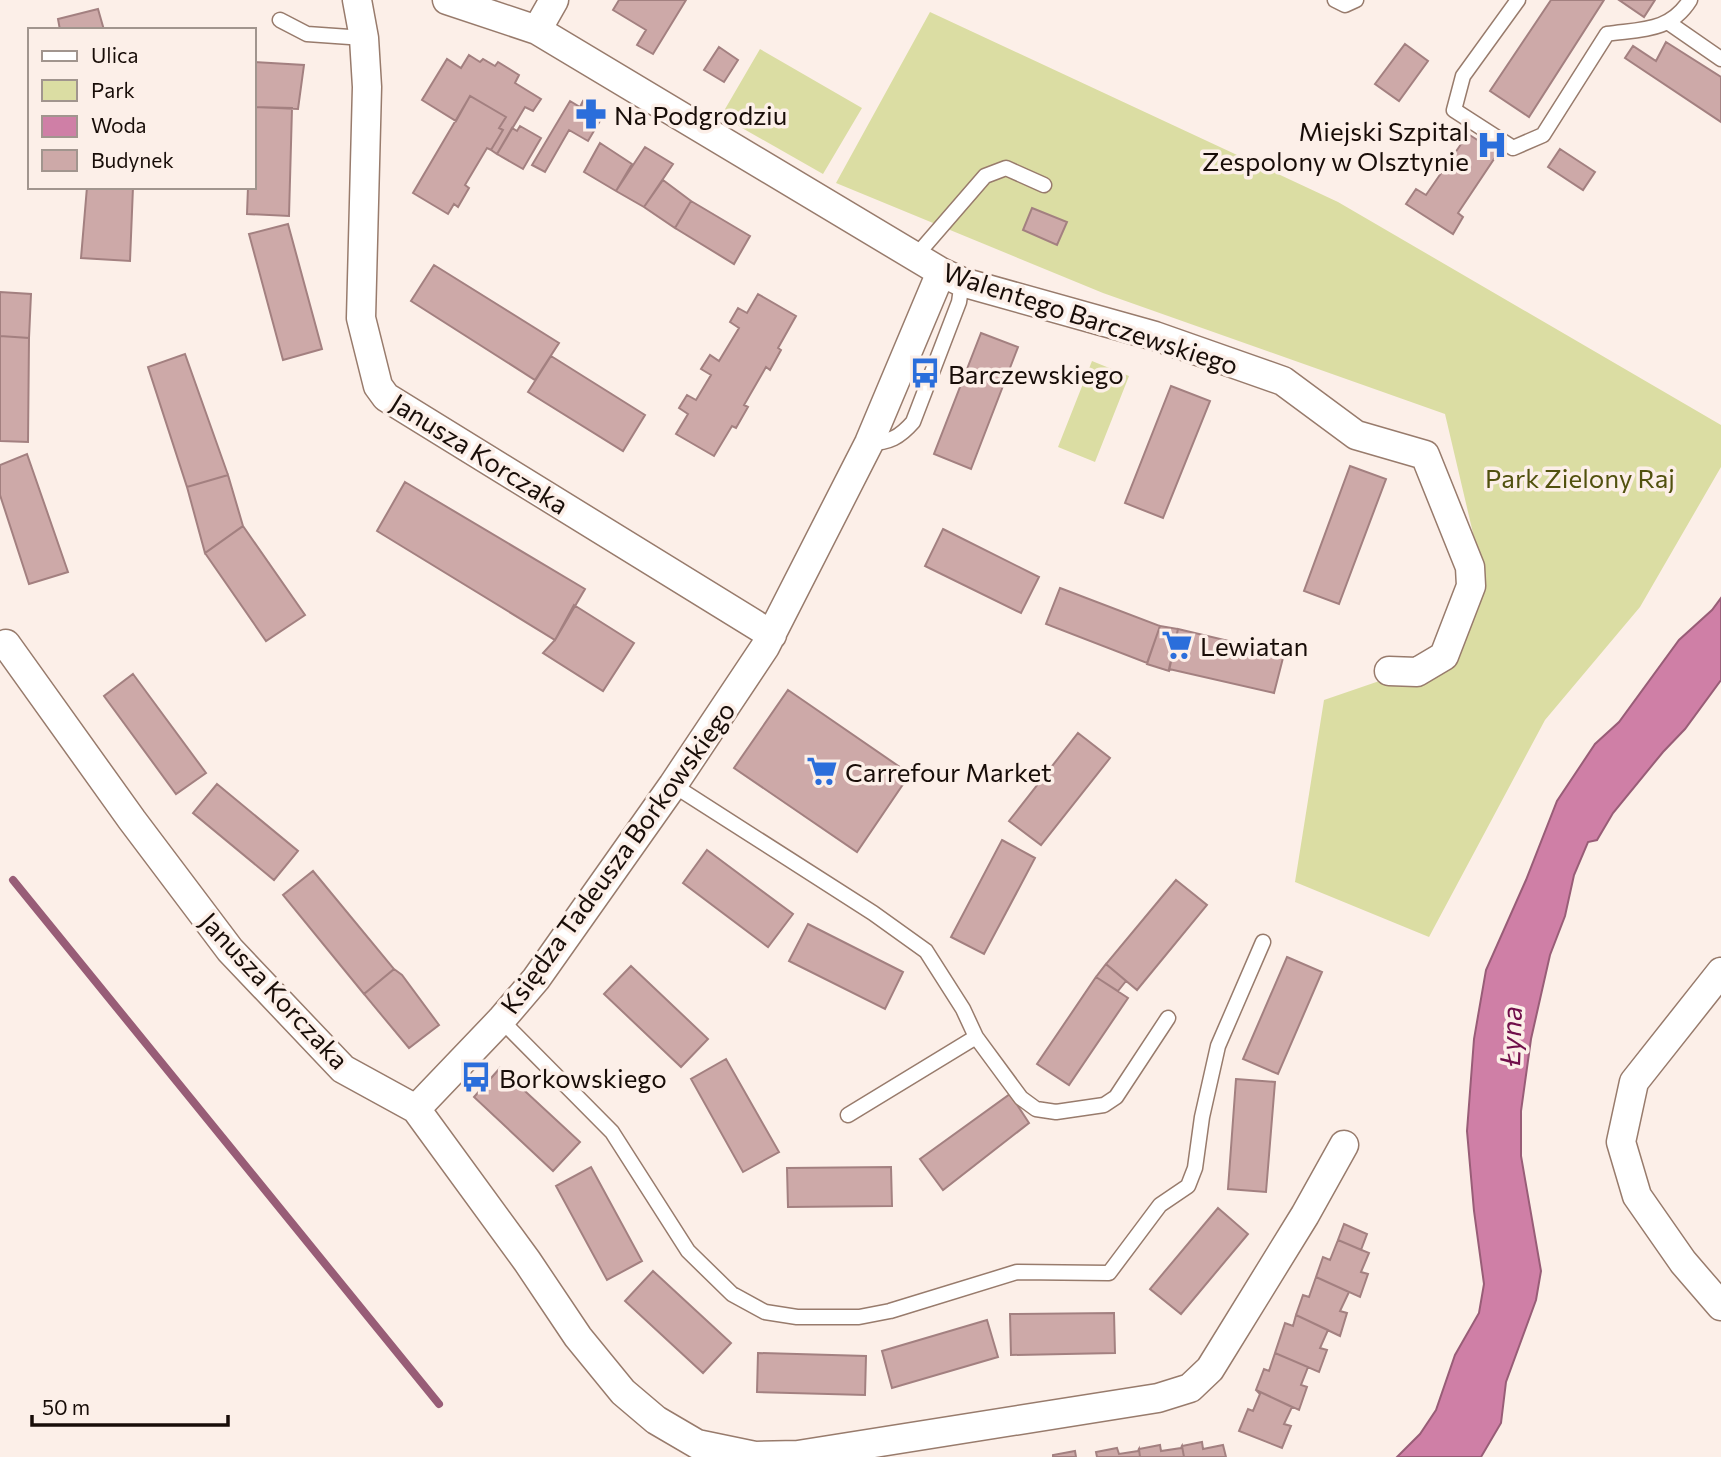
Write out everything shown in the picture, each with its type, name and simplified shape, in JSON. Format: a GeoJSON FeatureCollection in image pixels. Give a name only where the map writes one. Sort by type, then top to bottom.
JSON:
{"type":"FeatureCollection","features":[{"type":"Feature","properties":{"kind":"street","name":"Janusza Korczaka"},"geometry":{"type":"LineString","coordinates":[[358,0],[367,87],[361,318],[378,386],[386,397],[772,635]]}},
{"type":"Feature","properties":{"kind":"street","name":"Walentego Barczewskiego"},"geometry":{"type":"LineString","coordinates":[[447,0],[537,30],[914,258],[952,277],[1154,336],[1283,382],[1356,435],[1425,455],[1470,567],[1471,586],[1444,656],[1418,672],[1389,671]]}},
{"type":"Feature","properties":{"kind":"street"},"geometry":{"type":"LineString","coordinates":[[537,30],[554,0]]}},
{"type":"Feature","properties":{"kind":"street","name":"Księdza Tadeusza Borkowskiego"},"geometry":{"type":"LineString","coordinates":[[416,1109],[536,979],[673,785],[772,635],[952,277]]}},
{"type":"Feature","properties":{"kind":"street","name":"Janusza Korczaka"},"geometry":{"type":"LineString","coordinates":[[6,644],[55,715],[230,950],[343,1069],[416,1109]]}},
{"type":"Feature","properties":{"kind":"street"},"geometry":{"type":"LineString","coordinates":[[1721,972],[1634,1082],[1620,1142],[1637,1195],[1683,1262],[1721,1306]]}},
{"type":"Feature","properties":{"kind":"street"},"geometry":{"type":"LineString","coordinates":[[416,1109],[527,1261],[578,1337],[623,1392],[656,1420],[697,1444],[755,1456],[798,1455],[871,1445],[1158,1398],[1190,1388],[1210,1369],[1305,1215],[1343,1145]]}},
{"type":"Feature","properties":{"kind":"lane"},"geometry":{"type":"LineString","coordinates":[[1335,0],[1345,5],[1356,0]]}},
{"type":"Feature","properties":{"kind":"lane"},"geometry":{"type":"LineString","coordinates":[[1518,0],[1463,76],[1454,110],[1513,148],[1543,135],[1607,34],[1669,23],[1682,12],[1690,0]]}},
{"type":"Feature","properties":{"kind":"lane"},"geometry":{"type":"LineString","coordinates":[[280,20],[307,34],[364,38]]}},
{"type":"Feature","properties":{"kind":"lane"},"geometry":{"type":"LineString","coordinates":[[1669,23],[1721,59]]}},
{"type":"Feature","properties":{"kind":"lane"},"geometry":{"type":"LineString","coordinates":[[914,258],[985,176],[1006,168],[1044,185]]}},
{"type":"Feature","properties":{"kind":"lane"},"geometry":{"type":"LineString","coordinates":[[673,785],[926,951],[964,1009],[976,1037],[1021,1098],[1036,1109],[1056,1112],[1104,1105],[1116,1097],[1168,1018]]}},
{"type":"Feature","properties":{"kind":"lane"},"geometry":{"type":"LineString","coordinates":[[501,1020],[612,1132],[688,1251],[732,1294],[765,1312],[786,1316],[859,1317],[890,1311],[1017,1272],[1109,1273],[1160,1205],[1188,1186],[1195,1168],[1202,1117],[1219,1046],[1263,942]]}},
{"type":"Feature","properties":{"kind":"lane"},"geometry":{"type":"LineString","coordinates":[[848,1115],[976,1037]]}},
{"type":"Feature","properties":{"kind":"green space","name":"Park Zielony Raj"},"geometry":{"type":"Polygon","coordinates":[[[930,12],[1338,202],[1721,425],[1721,467],[1640,607],[1545,720],[1429,937],[1295,882],[1324,700],[1458,654],[1480,563],[1445,414],[1103,293],[836,183],[930,12]]]}},
{"type":"Feature","properties":{"kind":"green space"},"geometry":{"type":"Polygon","coordinates":[[[760,49],[862,108],[823,174],[721,116],[760,49]]]}},
{"type":"Feature","properties":{"kind":"green space"},"geometry":{"type":"Polygon","coordinates":[[[1092,361],[1129,376],[1095,462],[1058,447],[1092,361]]]}},
{"type":"Feature","properties":{"kind":"water","name":"Łyna"},"geometry":{"type":"Polygon","coordinates":[[[1721,598],[1721,680],[1685,729],[1613,813],[1597,840],[1588,842],[1574,875],[1565,916],[1550,955],[1531,1039],[1521,1111],[1521,1156],[1541,1271],[1536,1300],[1506,1382],[1501,1423],[1481,1457],[1397,1457],[1420,1434],[1436,1410],[1455,1355],[1479,1313],[1484,1284],[1467,1131],[1474,1039],[1486,970],[1557,801],[1595,744],[1619,722],[1679,640],[1712,610],[1721,598]]]}},
{"type":"Feature","properties":{"kind":"building"},"geometry":{"type":"Polygon","coordinates":[[[619,0],[686,0],[653,54],[637,45],[646,30],[613,10],[619,0]]]}},
{"type":"Feature","properties":{"kind":"building"},"geometry":{"type":"Polygon","coordinates":[[[1551,0],[1604,0],[1529,117],[1490,91],[1551,0]]]}},
{"type":"Feature","properties":{"kind":"building"},"geometry":{"type":"Polygon","coordinates":[[[1619,0],[1655,0],[1644,17],[1619,0]]]}},
{"type":"Feature","properties":{"kind":"building"},"geometry":{"type":"Polygon","coordinates":[[[98,9],[103,28],[60,28],[58,19],[98,9]]]}},
{"type":"Feature","properties":{"kind":"building"},"geometry":{"type":"Polygon","coordinates":[[[1666,42],[1721,77],[1721,122],[1625,58],[1633,46],[1656,61],[1666,42]]]}},
{"type":"Feature","properties":{"kind":"building"},"geometry":{"type":"Polygon","coordinates":[[[1405,44],[1428,61],[1399,101],[1375,84],[1405,44]]]}},
{"type":"Feature","properties":{"kind":"building"},"geometry":{"type":"Polygon","coordinates":[[[719,47],[738,60],[724,82],[704,70],[719,47]]]}},
{"type":"Feature","properties":{"kind":"building"},"geometry":{"type":"Polygon","coordinates":[[[469,55],[480,62],[483,59],[495,66],[498,62],[519,75],[515,83],[541,99],[533,111],[525,107],[497,154],[491,150],[503,130],[499,128],[506,117],[470,96],[456,121],[422,100],[447,59],[461,68],[469,55]]]}},
{"type":"Feature","properties":{"kind":"building"},"geometry":{"type":"Polygon","coordinates":[[[256,62],[304,65],[298,109],[256,107],[256,62]]]}},
{"type":"Feature","properties":{"kind":"building"},"geometry":{"type":"Polygon","coordinates":[[[470,96],[506,117],[499,128],[503,130],[491,150],[487,148],[465,185],[469,188],[458,207],[454,204],[448,214],[413,193],[470,96]]]}},
{"type":"Feature","properties":{"kind":"building"},"geometry":{"type":"Polygon","coordinates":[[[570,101],[580,107],[583,101],[604,114],[588,141],[569,130],[545,172],[532,165],[570,101]]]}},
{"type":"Feature","properties":{"kind":"building"},"geometry":{"type":"Polygon","coordinates":[[[256,107],[292,108],[289,216],[247,214],[248,189],[256,189],[256,107]]]}},
{"type":"Feature","properties":{"kind":"building"},"geometry":{"type":"Polygon","coordinates":[[[520,126],[541,138],[523,169],[497,154],[512,128],[517,131],[520,126]]]}},
{"type":"Feature","properties":{"kind":"building"},"geometry":{"type":"Polygon","coordinates":[[[1468,134],[1498,153],[1458,213],[1463,217],[1453,234],[1406,204],[1416,189],[1426,195],[1468,134]]]}},
{"type":"Feature","properties":{"kind":"building"},"geometry":{"type":"Polygon","coordinates":[[[600,143],[632,164],[616,191],[584,172],[600,143]]]}},
{"type":"Feature","properties":{"kind":"building"},"geometry":{"type":"Polygon","coordinates":[[[645,147],[673,164],[644,207],[616,191],[645,147]]]}},
{"type":"Feature","properties":{"kind":"building"},"geometry":{"type":"Polygon","coordinates":[[[1560,149],[1595,172],[1583,190],[1548,167],[1560,149]]]}},
{"type":"Feature","properties":{"kind":"building"},"geometry":{"type":"Polygon","coordinates":[[[663,180],[691,201],[675,228],[644,207],[663,180]]]}},
{"type":"Feature","properties":{"kind":"building"},"geometry":{"type":"Polygon","coordinates":[[[87,189],[133,189],[130,261],[81,258],[87,189]]]}},
{"type":"Feature","properties":{"kind":"building"},"geometry":{"type":"Polygon","coordinates":[[[691,201],[750,236],[734,264],[675,228],[691,201]]]}},
{"type":"Feature","properties":{"kind":"building"},"geometry":{"type":"Polygon","coordinates":[[[1032,208],[1067,222],[1057,245],[1023,230],[1032,208]]]}},
{"type":"Feature","properties":{"kind":"building"},"geometry":{"type":"Polygon","coordinates":[[[288,224],[322,349],[283,360],[249,234],[288,224]]]}},
{"type":"Feature","properties":{"kind":"building"},"geometry":{"type":"Polygon","coordinates":[[[434,265],[559,343],[535,380],[411,301],[434,265]]]}},
{"type":"Feature","properties":{"kind":"building"},"geometry":{"type":"Polygon","coordinates":[[[0,292],[31,294],[29,338],[0,336],[0,292]]]}},
{"type":"Feature","properties":{"kind":"building"},"geometry":{"type":"Polygon","coordinates":[[[758,294],[796,316],[778,348],[781,350],[770,370],[766,367],[744,405],[748,407],[736,428],[732,426],[714,456],[676,434],[688,414],[679,408],[687,395],[696,400],[711,375],[701,369],[710,355],[719,361],[739,328],[730,322],[738,308],[747,313],[758,294]]]}},
{"type":"Feature","properties":{"kind":"building"},"geometry":{"type":"Polygon","coordinates":[[[981,333],[1018,347],[971,469],[934,454],[981,333]]]}},
{"type":"Feature","properties":{"kind":"building"},"geometry":{"type":"Polygon","coordinates":[[[0,336],[29,338],[28,442],[0,441],[0,336]]]}},
{"type":"Feature","properties":{"kind":"building"},"geometry":{"type":"Polygon","coordinates":[[[185,354],[228,475],[187,487],[148,367],[185,354]]]}},
{"type":"Feature","properties":{"kind":"building"},"geometry":{"type":"Polygon","coordinates":[[[551,356],[645,415],[623,451],[528,392],[551,356]]]}},
{"type":"Feature","properties":{"kind":"building"},"geometry":{"type":"Polygon","coordinates":[[[1171,386],[1210,401],[1163,518],[1125,503],[1171,386]]]}},
{"type":"Feature","properties":{"kind":"building"},"geometry":{"type":"Polygon","coordinates":[[[27,454],[68,572],[29,584],[0,495],[0,465],[27,454]]]}},
{"type":"Feature","properties":{"kind":"building"},"geometry":{"type":"Polygon","coordinates":[[[1350,466],[1386,479],[1339,604],[1304,591],[1350,466]]]}},
{"type":"Feature","properties":{"kind":"building"},"geometry":{"type":"Polygon","coordinates":[[[228,475],[243,526],[205,553],[187,487],[228,475]]]}},
{"type":"Feature","properties":{"kind":"building"},"geometry":{"type":"Polygon","coordinates":[[[405,482],[585,589],[555,640],[377,531],[405,482]]]}},
{"type":"Feature","properties":{"kind":"building"},"geometry":{"type":"Polygon","coordinates":[[[243,526],[305,615],[266,641],[205,553],[243,526]]]}},
{"type":"Feature","properties":{"kind":"building"},"geometry":{"type":"Polygon","coordinates":[[[943,529],[1039,577],[1021,613],[925,566],[943,529]]]}},
{"type":"Feature","properties":{"kind":"building"},"geometry":{"type":"Polygon","coordinates":[[[1060,588],[1160,626],[1147,663],[1046,624],[1060,588]]]}},
{"type":"Feature","properties":{"kind":"building"},"geometry":{"type":"Polygon","coordinates":[[[574,605],[634,643],[603,691],[543,653],[555,640],[574,605]]]}},
{"type":"Feature","properties":{"kind":"building"},"geometry":{"type":"Polygon","coordinates":[[[1160,626],[1178,629],[1169,671],[1147,664],[1160,626]]]}},
{"type":"Feature","properties":{"kind":"building"},"geometry":{"type":"Polygon","coordinates":[[[1178,629],[1284,654],[1274,693],[1169,669],[1178,629]]]}},
{"type":"Feature","properties":{"kind":"building"},"geometry":{"type":"Polygon","coordinates":[[[133,674],[206,773],[176,794],[104,696],[133,674]]]}},
{"type":"Feature","properties":{"kind":"building","name":"Carrefour Market"},"geometry":{"type":"Polygon","coordinates":[[[788,690],[910,774],[857,852],[734,768],[788,690]]]}},
{"type":"Feature","properties":{"kind":"building"},"geometry":{"type":"Polygon","coordinates":[[[1078,733],[1110,758],[1041,845],[1009,821],[1078,733]]]}},
{"type":"Feature","properties":{"kind":"building"},"geometry":{"type":"Polygon","coordinates":[[[217,784],[298,851],[274,880],[193,813],[217,784]]]}},
{"type":"Feature","properties":{"kind":"building"},"geometry":{"type":"Polygon","coordinates":[[[1002,840],[1035,858],[984,954],[951,937],[1002,840]]]}},
{"type":"Feature","properties":{"kind":"building"},"geometry":{"type":"Polygon","coordinates":[[[707,850],[793,914],[768,947],[683,883],[707,850]]]}},
{"type":"Feature","properties":{"kind":"building"},"geometry":{"type":"Polygon","coordinates":[[[313,871],[394,969],[364,994],[283,895],[313,871]]]}},
{"type":"Feature","properties":{"kind":"building"},"geometry":{"type":"Polygon","coordinates":[[[1176,880],[1207,905],[1137,990],[1106,964],[1176,880]]]}},
{"type":"Feature","properties":{"kind":"building"},"geometry":{"type":"Polygon","coordinates":[[[808,924],[903,972],[885,1009],[789,961],[808,924]]]}},
{"type":"Feature","properties":{"kind":"building"},"geometry":{"type":"Polygon","coordinates":[[[1287,957],[1322,972],[1278,1074],[1243,1059],[1287,957]]]}},
{"type":"Feature","properties":{"kind":"building"},"geometry":{"type":"Polygon","coordinates":[[[1106,964],[1126,981],[1118,991],[1096,977],[1106,964]]]}},
{"type":"Feature","properties":{"kind":"building"},"geometry":{"type":"Polygon","coordinates":[[[631,966],[708,1039],[681,1067],[604,994],[631,966]]]}},
{"type":"Feature","properties":{"kind":"building"},"geometry":{"type":"Polygon","coordinates":[[[394,969],[402,975],[439,1025],[409,1048],[364,994],[394,969]]]}},
{"type":"Feature","properties":{"kind":"building"},"geometry":{"type":"Polygon","coordinates":[[[1096,977],[1128,998],[1069,1085],[1037,1064],[1096,977]]]}},
{"type":"Feature","properties":{"kind":"building"},"geometry":{"type":"Polygon","coordinates":[[[726,1059],[779,1152],[743,1172],[691,1079],[726,1059]]]}},
{"type":"Feature","properties":{"kind":"building"},"geometry":{"type":"Polygon","coordinates":[[[500,1068],[580,1142],[553,1171],[474,1097],[500,1068]]]}},
{"type":"Feature","properties":{"kind":"building"},"geometry":{"type":"Polygon","coordinates":[[[1236,1079],[1275,1082],[1266,1192],[1228,1189],[1236,1079]]]}},
{"type":"Feature","properties":{"kind":"building"},"geometry":{"type":"Polygon","coordinates":[[[1010,1094],[1029,1123],[943,1190],[920,1159],[1010,1094]]]}},
{"type":"Feature","properties":{"kind":"building"},"geometry":{"type":"Polygon","coordinates":[[[591,1167],[642,1261],[607,1280],[556,1186],[591,1167]]]}},
{"type":"Feature","properties":{"kind":"building"},"geometry":{"type":"Polygon","coordinates":[[[891,1167],[892,1206],[788,1207],[787,1168],[891,1167]]]}},
{"type":"Feature","properties":{"kind":"building"},"geometry":{"type":"Polygon","coordinates":[[[1218,1208],[1248,1234],[1181,1314],[1150,1289],[1218,1208]]]}},
{"type":"Feature","properties":{"kind":"building"},"geometry":{"type":"Polygon","coordinates":[[[1344,1224],[1367,1234],[1361,1250],[1338,1240],[1344,1224]]]}},
{"type":"Feature","properties":{"kind":"building"},"geometry":{"type":"Polygon","coordinates":[[[1338,1240],[1369,1253],[1361,1272],[1368,1274],[1360,1297],[1316,1277],[1323,1257],[1330,1260],[1338,1240]]]}},
{"type":"Feature","properties":{"kind":"building"},"geometry":{"type":"Polygon","coordinates":[[[653,1271],[731,1343],[703,1373],[625,1301],[653,1271]]]}},
{"type":"Feature","properties":{"kind":"building"},"geometry":{"type":"Polygon","coordinates":[[[1316,1277],[1349,1292],[1340,1311],[1347,1313],[1340,1336],[1296,1315],[1303,1295],[1309,1297],[1316,1277]]]}},
{"type":"Feature","properties":{"kind":"building"},"geometry":{"type":"Polygon","coordinates":[[[1114,1313],[1115,1353],[1011,1355],[1010,1314],[1114,1313]]]}},
{"type":"Feature","properties":{"kind":"building"},"geometry":{"type":"Polygon","coordinates":[[[1296,1315],[1328,1330],[1320,1348],[1327,1350],[1319,1372],[1275,1353],[1285,1323],[1293,1326],[1296,1315]]]}},
{"type":"Feature","properties":{"kind":"building"},"geometry":{"type":"Polygon","coordinates":[[[987,1320],[998,1357],[892,1388],[882,1351],[987,1320]]]}},
{"type":"Feature","properties":{"kind":"building"},"geometry":{"type":"Polygon","coordinates":[[[758,1353],[866,1356],[865,1395],[757,1392],[758,1353]]]}},
{"type":"Feature","properties":{"kind":"building"},"geometry":{"type":"Polygon","coordinates":[[[1275,1353],[1308,1367],[1301,1385],[1307,1387],[1299,1410],[1256,1390],[1264,1369],[1269,1371],[1275,1353]]]}},
{"type":"Feature","properties":{"kind":"building"},"geometry":{"type":"Polygon","coordinates":[[[1256,1390],[1292,1407],[1284,1424],[1291,1426],[1282,1448],[1239,1431],[1248,1409],[1253,1411],[1260,1394],[1256,1390]]]}},
{"type":"Feature","properties":{"kind":"building"},"geometry":{"type":"Polygon","coordinates":[[[1202,1442],[1203,1449],[1223,1445],[1226,1457],[1184,1457],[1182,1446],[1202,1442]]]}},
{"type":"Feature","properties":{"kind":"building"},"geometry":{"type":"Polygon","coordinates":[[[1160,1445],[1161,1451],[1182,1446],[1184,1457],[1140,1457],[1139,1449],[1160,1445]]]}},
{"type":"Feature","properties":{"kind":"building"},"geometry":{"type":"Polygon","coordinates":[[[1117,1448],[1119,1454],[1139,1449],[1140,1457],[1097,1457],[1096,1452],[1117,1448]]]}},
{"type":"Feature","properties":{"kind":"building"},"geometry":{"type":"Polygon","coordinates":[[[1075,1451],[1076,1457],[1053,1457],[1053,1455],[1075,1451]]]}},
{"type":"Feature","properties":{"kind":"waterway"},"geometry":{"type":"LineString","coordinates":[[13,880],[439,1404]]}},
{"type":"Feature","properties":{"kind":"place","name":"Na Podgrodziu"},"geometry":{"type":"Point","coordinates":[591,114]}},
{"type":"Feature","properties":{"kind":"place","name":"Miejski Szpital Zespolony w Olsztynie"},"geometry":{"type":"Point","coordinates":[1492,145]}},
{"type":"Feature","properties":{"kind":"place","name":"Barczewskiego"},"geometry":{"type":"Point","coordinates":[925,373]}},
{"type":"Feature","properties":{"kind":"place","name":"Lewiatan"},"geometry":{"type":"Point","coordinates":[1177,645]}},
{"type":"Feature","properties":{"kind":"place","name":"Carrefour Market"},"geometry":{"type":"Point","coordinates":[822,771]}},
{"type":"Feature","properties":{"kind":"place","name":"Borkowskiego"},"geometry":{"type":"Point","coordinates":[476,1077]}}]}
